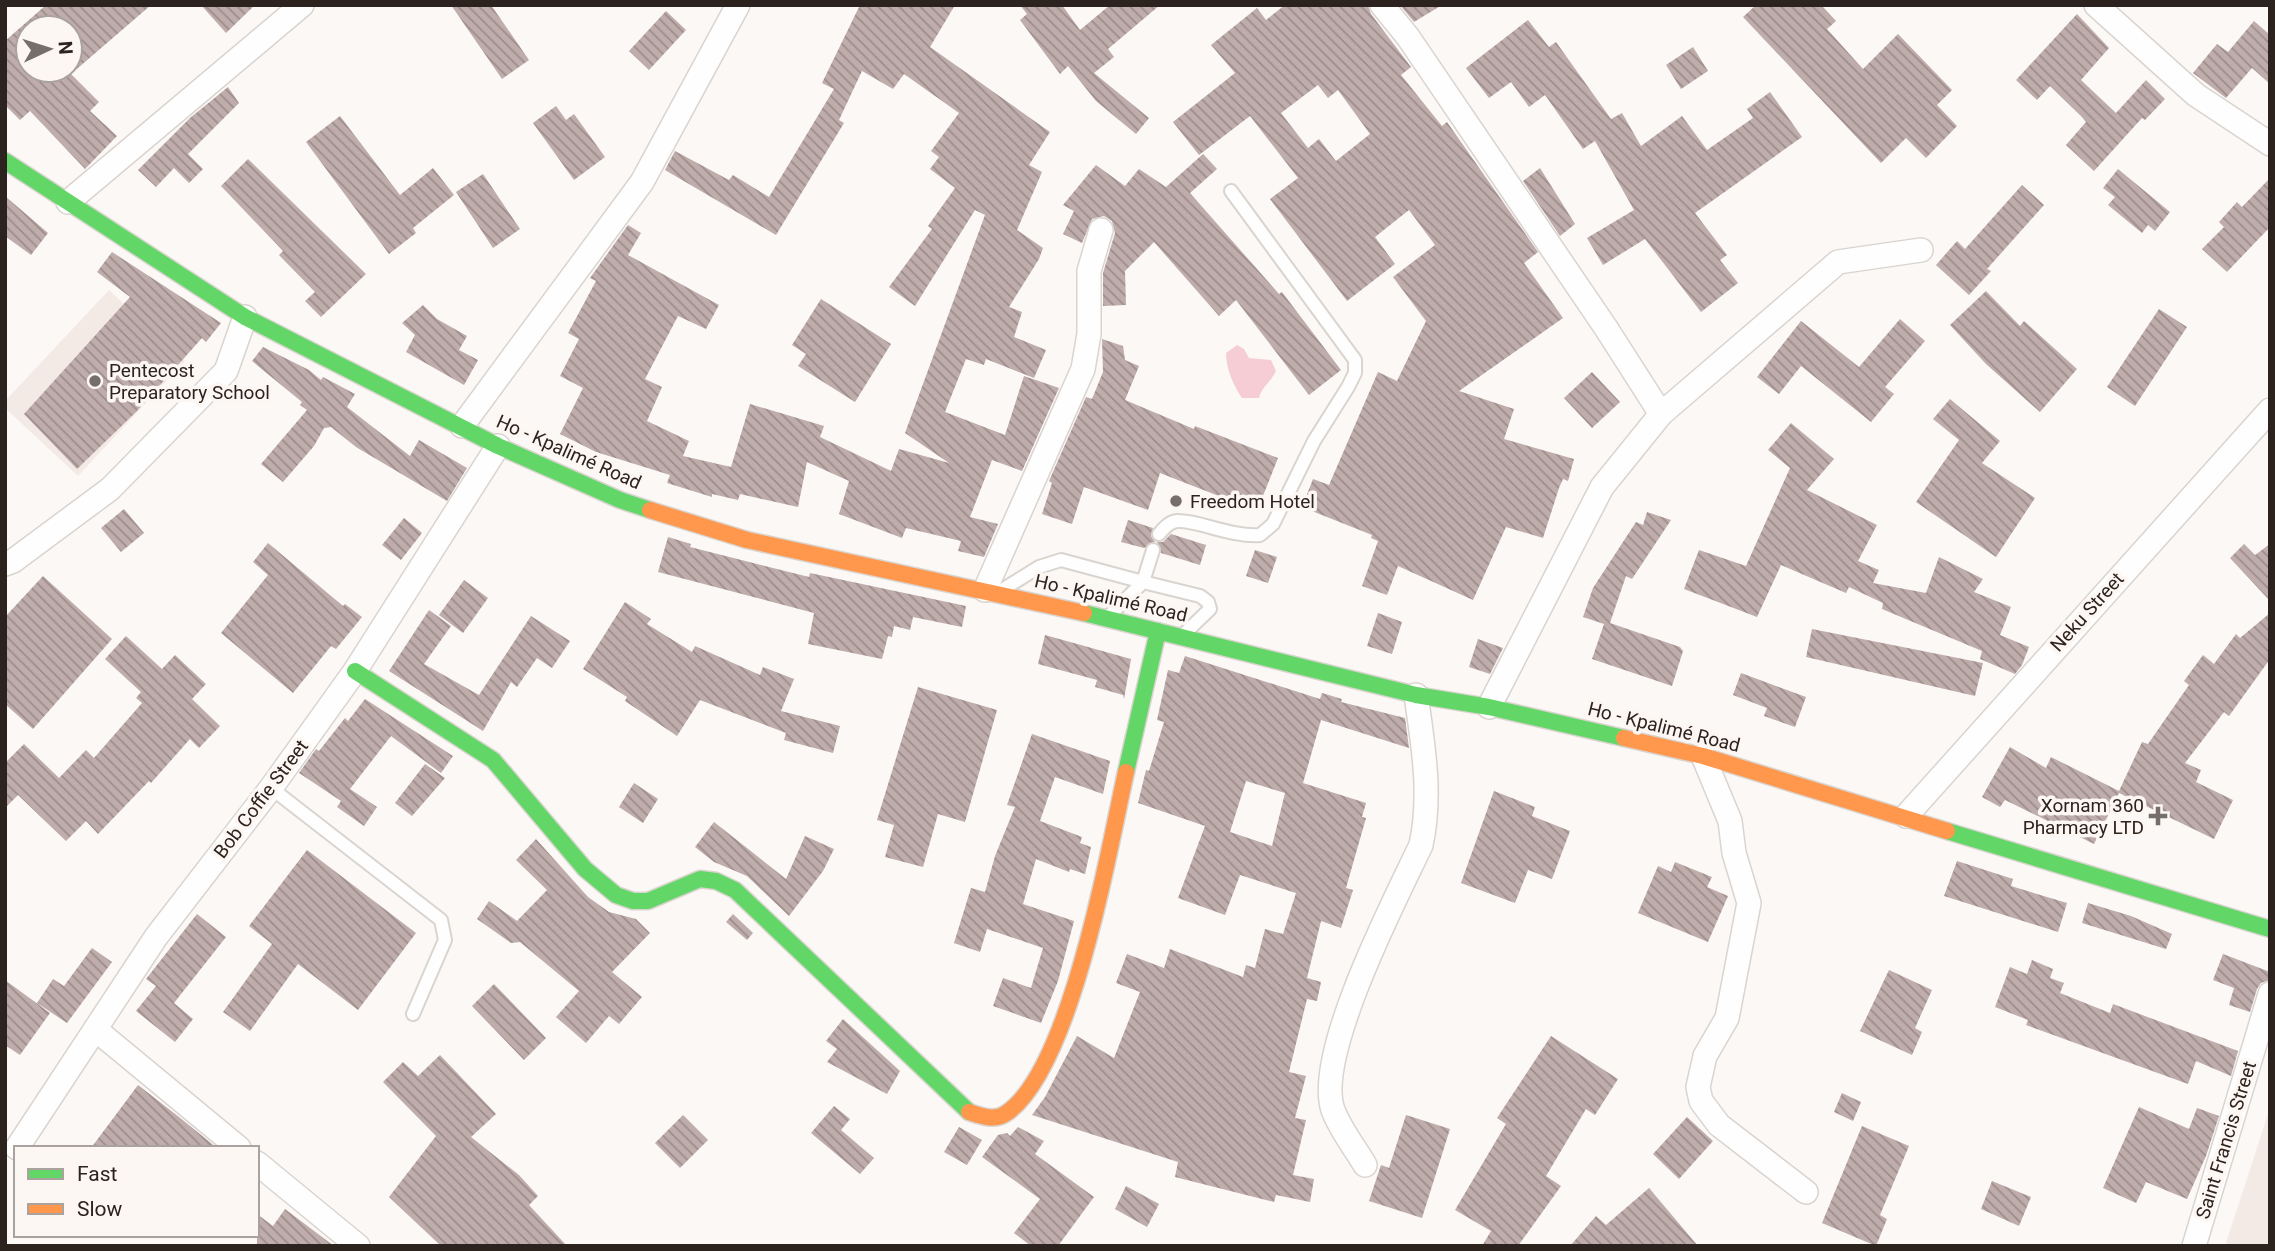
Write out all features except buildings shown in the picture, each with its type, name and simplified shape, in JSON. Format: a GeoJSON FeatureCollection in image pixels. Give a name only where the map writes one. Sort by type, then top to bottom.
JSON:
{"type":"FeatureCollection","features":[{"type":"Feature","properties":{"kind":"main road","name":"Ho - Kpalimé Road"},"geometry":{"type":"LineString","coordinates":[[5,161],[245,317],[498,446],[620,500],[747,540],[1107,618],[1416,695],[1489,707],[1703,756],[2270,929]]}},
{"type":"Feature","properties":{"kind":"main road"},"geometry":{"type":"LineString","coordinates":[[355,671],[498,763],[590,872],[614,894],[635,904],[651,900],[690,880],[707,879],[724,883],[734,890],[969,1112],[990,1119],[1006,1114],[1021,1099],[1068,1013],[1084,961],[1158,631]]}},
{"type":"Feature","properties":{"kind":"street"},"geometry":{"type":"LineString","coordinates":[[68,202],[278,15],[302,5]]}},
{"type":"Feature","properties":{"kind":"street"},"geometry":{"type":"LineString","coordinates":[[462,426],[642,181],[738,5]]}},
{"type":"Feature","properties":{"kind":"street"},"geometry":{"type":"LineString","coordinates":[[1382,5],[1408,37],[1606,328],[1661,414]]}},
{"type":"Feature","properties":{"kind":"street"},"geometry":{"type":"LineString","coordinates":[[2096,5],[2196,95],[2270,144]]}},
{"type":"Feature","properties":{"kind":"street"},"geometry":{"type":"LineString","coordinates":[[991,592],[1083,369],[1089,334],[1089,271],[1101,230]]}},
{"type":"Feature","properties":{"kind":"street"},"geometry":{"type":"LineString","coordinates":[[1489,707],[1602,487],[1661,414],[1838,262],[1921,250]]}},
{"type":"Feature","properties":{"kind":"street"},"geometry":{"type":"LineString","coordinates":[[5,564],[13,561],[110,489],[226,371],[245,317]]}},
{"type":"Feature","properties":{"kind":"street","name":"Neku Street"},"geometry":{"type":"LineString","coordinates":[[1906,816],[2270,410]]}},
{"type":"Feature","properties":{"kind":"street","name":"Bob Coffie Street"},"geometry":{"type":"LineString","coordinates":[[18,1146],[156,937],[271,788],[355,671],[498,446]]}},
{"type":"Feature","properties":{"kind":"street"},"geometry":{"type":"LineString","coordinates":[[1365,1165],[1333,1109],[1331,1078],[1339,1040],[1363,971],[1421,845],[1425,826],[1427,769],[1416,695]]}},
{"type":"Feature","properties":{"kind":"street"},"geometry":{"type":"LineString","coordinates":[[1703,756],[1730,821],[1734,853],[1749,903],[1727,1018],[1705,1056],[1698,1087],[1701,1101],[1719,1125],[1806,1192]]}},
{"type":"Feature","properties":{"kind":"street","name":"Saint Francis Street"},"geometry":{"type":"LineString","coordinates":[[2194,1246],[2270,994]]}},
{"type":"Feature","properties":{"kind":"street"},"geometry":{"type":"LineString","coordinates":[[95,1029],[237,1146]]}},
{"type":"Feature","properties":{"kind":"street"},"geometry":{"type":"LineString","coordinates":[[259,1165],[358,1246]]}},
{"type":"Feature","properties":{"kind":"lane"},"geometry":{"type":"LineString","coordinates":[[1159,534],[1164,526],[1178,521],[1227,534],[1260,535],[1273,524],[1314,441],[1355,373],[1354,360],[1231,191]]}},
{"type":"Feature","properties":{"kind":"lane"},"geometry":{"type":"LineString","coordinates":[[1107,618],[1143,582],[1153,550]]}},
{"type":"Feature","properties":{"kind":"lane"},"geometry":{"type":"LineString","coordinates":[[991,592],[1051,561],[1061,560],[1200,596],[1208,602],[1210,609],[1182,636]]}},
{"type":"Feature","properties":{"kind":"lane"},"geometry":{"type":"LineString","coordinates":[[271,788],[441,920],[445,940],[413,1014]]}},
{"type":"Feature","properties":{"kind":"shaded area","name":"Pentecost Preparatory School"},"geometry":{"type":"Polygon","coordinates":[[[109,290],[185,361],[78,476],[5,408],[5,401],[109,290]]]}},
{"type":"Feature","properties":{"kind":"shaded area"},"geometry":{"type":"Polygon","coordinates":[[[1237,345],[1244,349],[1249,358],[1271,360],[1276,371],[1259,398],[1242,398],[1233,382],[1226,353],[1237,345]]]}},
{"type":"Feature","properties":{"kind":"shaded area"},"geometry":{"type":"Polygon","coordinates":[[[2270,1108],[2270,1246],[2225,1246],[2270,1108]]]}},
{"type":"Feature","properties":{"kind":"traffic: fast"},"geometry":{"type":"LineString","coordinates":[[5,161],[245,317],[498,446],[620,500],[650,510]]}},
{"type":"Feature","properties":{"kind":"traffic: fast"},"geometry":{"type":"LineString","coordinates":[[1084,613],[1416,695],[1489,707],[1624,738]]}},
{"type":"Feature","properties":{"kind":"traffic: fast"},"geometry":{"type":"LineString","coordinates":[[1126,772],[1158,631]]}},
{"type":"Feature","properties":{"kind":"traffic: fast"},"geometry":{"type":"LineString","coordinates":[[355,671],[493,760],[585,869],[616,895],[633,901],[648,901],[700,879],[716,881],[735,890],[969,1112]]}},
{"type":"Feature","properties":{"kind":"traffic: fast"},"geometry":{"type":"LineString","coordinates":[[1947,831],[2270,929]]}},
{"type":"Feature","properties":{"kind":"traffic: slow"},"geometry":{"type":"LineString","coordinates":[[650,510],[747,540],[1084,613]]}},
{"type":"Feature","properties":{"kind":"traffic: slow"},"geometry":{"type":"LineString","coordinates":[[1624,738],[1703,756],[1947,831]]}},
{"type":"Feature","properties":{"kind":"traffic: slow"},"geometry":{"type":"LineString","coordinates":[[969,1112],[992,1117],[1005,1114],[1028,1090],[1049,1054],[1084,956],[1126,772]]}},
{"type":"Feature","properties":{"kind":"place","name":"Pentecost Preparatory School"},"geometry":{"type":"Point","coordinates":[95,381]}},
{"type":"Feature","properties":{"kind":"place","name":"Freedom Hotel"},"geometry":{"type":"Point","coordinates":[1176,501]}},
{"type":"Feature","properties":{"kind":"place","name":"Xornam 360 Pharmacy LTD"},"geometry":{"type":"Point","coordinates":[2158,816]}}]}
